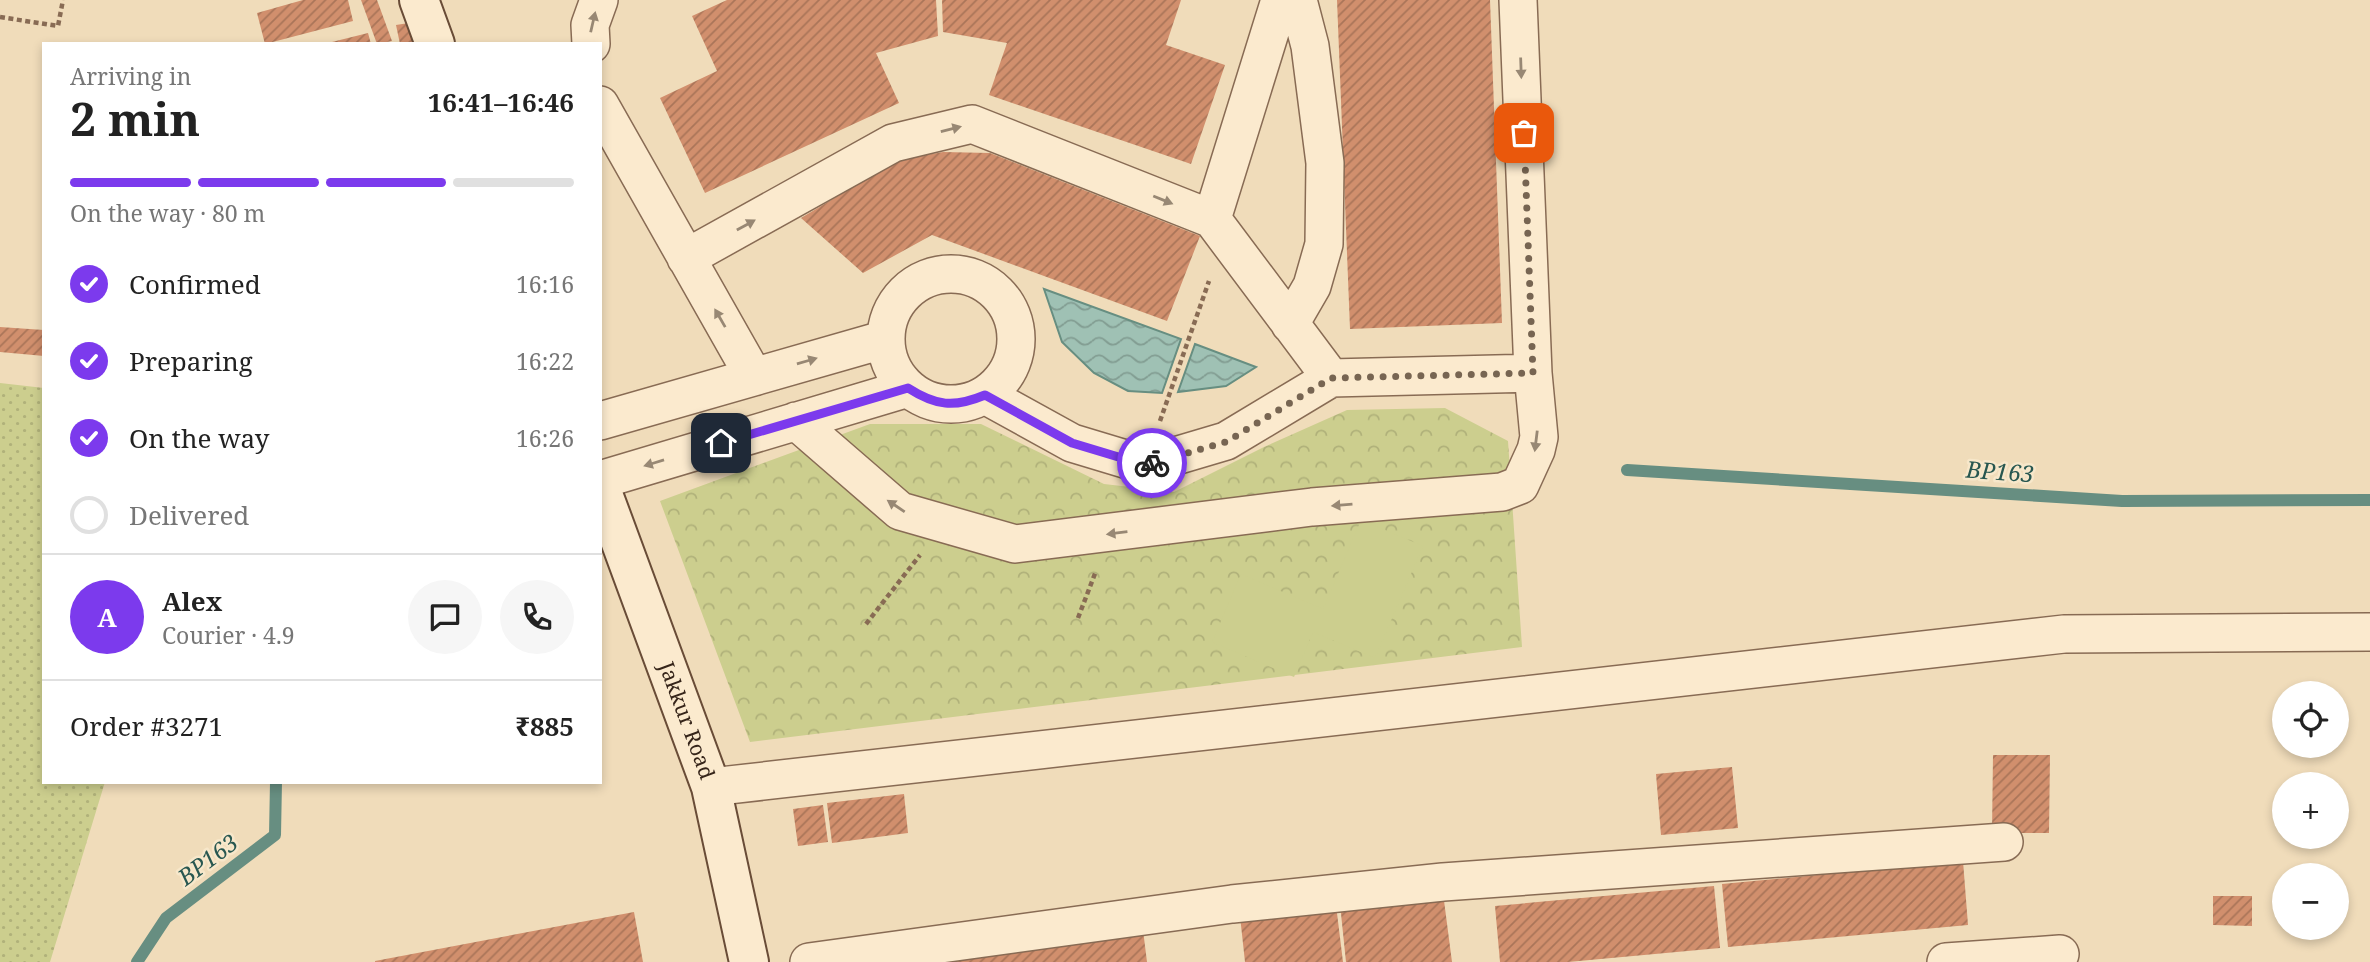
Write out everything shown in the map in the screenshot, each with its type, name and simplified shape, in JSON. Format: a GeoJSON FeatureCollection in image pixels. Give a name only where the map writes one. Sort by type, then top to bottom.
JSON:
{"type":"FeatureCollection","features":[{"type":"Feature","properties":{"kind":"street"},"geometry":{"type":"LineString","coordinates":[[419,0],[434,42]]}},
{"type":"Feature","properties":{"kind":"street"},"geometry":{"type":"LineString","coordinates":[[591,42],[590,25],[599,0]]}},
{"type":"Feature","properties":{"kind":"street"},"geometry":{"type":"LineString","coordinates":[[1218,228],[1280,0]]}},
{"type":"Feature","properties":{"kind":"street"},"geometry":{"type":"LineString","coordinates":[[1290,324],[1312,286],[1324,244],[1325,163],[1310,46],[1298,0]]}},
{"type":"Feature","properties":{"kind":"street"},"geometry":{"type":"LineString","coordinates":[[796,421],[900,511],[1015,544],[1312,507],[1502,492],[1520,485],[1539,437],[1533,373],[1518,0]]}},
{"type":"Feature","properties":{"kind":"street"},"geometry":{"type":"LineString","coordinates":[[602,109],[754,377]]}},
{"type":"Feature","properties":{"kind":"street"},"geometry":{"type":"LineString","coordinates":[[687,258],[893,143],[972,124],[1218,228],[1331,378]]}},
{"type":"Feature","properties":{"kind":"street"},"geometry":{"type":"LineString","coordinates":[[946,274],[965,275],[983,282],[998,293],[1016,326],[1012,363],[1002,381],[985,395],[967,403],[945,404],[925,399],[908,388],[894,372],[886,352],[886,330],[893,309],[906,291],[925,279],[946,274]]}},
{"type":"Feature","properties":{"kind":"street"},"geometry":{"type":"LineString","coordinates":[[602,420],[886,339]]}},
{"type":"Feature","properties":{"kind":"street"},"geometry":{"type":"LineString","coordinates":[[985,395],[1072,443],[1145,465],[1226,442],[1331,378],[1533,373]]}},
{"type":"Feature","properties":{"kind":"street"},"geometry":{"type":"LineString","coordinates":[[602,479],[908,388]]}},
{"type":"Feature","properties":{"kind":"street","name":"Jakkur Road"},"geometry":{"type":"LineString","coordinates":[[602,491],[711,787],[749,962]]}},
{"type":"Feature","properties":{"kind":"street"},"geometry":{"type":"LineString","coordinates":[[711,787],[2064,634],[2370,633]]}},
{"type":"Feature","properties":{"kind":"street"},"geometry":{"type":"LineString","coordinates":[[809,962],[1231,904],[1443,882],[2004,842]]}},
{"type":"Feature","properties":{"kind":"street"},"geometry":{"type":"LineString","coordinates":[[1946,962],[2060,954]]}},
{"type":"Feature","properties":{"kind":"path"},"geometry":{"type":"LineString","coordinates":[[0,17],[58,26],[62,0]]}},
{"type":"Feature","properties":{"kind":"path"},"geometry":{"type":"LineString","coordinates":[[1145,465],[1218,228]]}},
{"type":"Feature","properties":{"kind":"path"},"geometry":{"type":"LineString","coordinates":[[866,624],[944,524]]}},
{"type":"Feature","properties":{"kind":"path"},"geometry":{"type":"LineString","coordinates":[[1078,618],[1110,534]]}},
{"type":"Feature","properties":{"kind":"green space"},"geometry":{"type":"Polygon","coordinates":[[[0,383],[42,388],[42,784],[104,784],[50,962],[0,962],[0,383]]]}},
{"type":"Feature","properties":{"kind":"green space"},"geometry":{"type":"Polygon","coordinates":[[[1445,408],[1508,441],[1522,647],[750,742],[660,501],[870,424],[981,424],[1104,484],[1174,492],[1264,447],[1347,410],[1445,408]]]}},
{"type":"Feature","properties":{"kind":"green space"},"geometry":{"type":"Polygon","coordinates":[[[1361,520],[1423,546],[1375,658],[1313,632],[1294,677],[1212,642],[1241,574],[1323,609],[1361,520]]]}},
{"type":"Feature","properties":{"kind":"water"},"geometry":{"type":"Polygon","coordinates":[[[1044,289],[1181,339],[1162,393],[1128,391],[1094,373],[1062,342],[1044,289]]]}},
{"type":"Feature","properties":{"kind":"water"},"geometry":{"type":"Polygon","coordinates":[[[1195,344],[1256,367],[1226,386],[1178,392],[1195,344]]]}},
{"type":"Feature","properties":{"kind":"building"},"geometry":{"type":"Polygon","coordinates":[[[303,0],[348,0],[353,21],[264,42],[257,13],[303,0]]]}},
{"type":"Feature","properties":{"kind":"building"},"geometry":{"type":"Polygon","coordinates":[[[361,0],[377,0],[392,41],[376,42],[361,0]]]}},
{"type":"Feature","properties":{"kind":"building"},"geometry":{"type":"Polygon","coordinates":[[[727,0],[936,0],[938,36],[876,53],[899,103],[705,193],[660,98],[717,71],[692,16],[727,0]]]}},
{"type":"Feature","properties":{"kind":"building"},"geometry":{"type":"Polygon","coordinates":[[[942,0],[1181,0],[1166,45],[1225,65],[1191,164],[989,95],[1007,43],[943,32],[942,0]]]}},
{"type":"Feature","properties":{"kind":"building"},"geometry":{"type":"Polygon","coordinates":[[[1337,0],[1490,0],[1502,323],[1350,329],[1337,0]]]}},
{"type":"Feature","properties":{"kind":"building"},"geometry":{"type":"Polygon","coordinates":[[[415,22],[419,42],[400,42],[396,25],[415,22]]]}},
{"type":"Feature","properties":{"kind":"building"},"geometry":{"type":"Polygon","coordinates":[[[368,33],[370,42],[332,42],[368,33]]]}},
{"type":"Feature","properties":{"kind":"building"},"geometry":{"type":"Polygon","coordinates":[[[943,152],[990,153],[1200,236],[1167,321],[932,235],[863,273],[801,218],[898,160],[943,152]]]}},
{"type":"Feature","properties":{"kind":"building"},"geometry":{"type":"Polygon","coordinates":[[[0,327],[42,330],[42,356],[0,352],[0,327]]]}},
{"type":"Feature","properties":{"kind":"building"},"geometry":{"type":"Polygon","coordinates":[[[1993,755],[2050,755],[2049,833],[1992,833],[1993,755]]]}},
{"type":"Feature","properties":{"kind":"building"},"geometry":{"type":"Polygon","coordinates":[[[1732,767],[1738,828],[1661,835],[1656,774],[1732,767]]]}},
{"type":"Feature","properties":{"kind":"building"},"geometry":{"type":"Polygon","coordinates":[[[904,794],[908,833],[832,843],[827,803],[904,794]]]}},
{"type":"Feature","properties":{"kind":"building"},"geometry":{"type":"Polygon","coordinates":[[[823,805],[828,842],[798,846],[793,809],[823,805]]]}},
{"type":"Feature","properties":{"kind":"building"},"geometry":{"type":"Polygon","coordinates":[[[1963,861],[1968,925],[1728,947],[1722,884],[1963,861]]]}},
{"type":"Feature","properties":{"kind":"building"},"geometry":{"type":"Polygon","coordinates":[[[1714,886],[1720,948],[1568,962],[1500,962],[1495,906],[1714,886]]]}},
{"type":"Feature","properties":{"kind":"building"},"geometry":{"type":"Polygon","coordinates":[[[1443,893],[1452,962],[1346,962],[1340,904],[1443,893]]]}},
{"type":"Feature","properties":{"kind":"building"},"geometry":{"type":"Polygon","coordinates":[[[2213,896],[2252,896],[2252,926],[2213,925],[2213,896]]]}},
{"type":"Feature","properties":{"kind":"building"},"geometry":{"type":"Polygon","coordinates":[[[1336,905],[1343,962],[1245,962],[1240,916],[1336,905]]]}},
{"type":"Feature","properties":{"kind":"building"},"geometry":{"type":"Polygon","coordinates":[[[634,912],[643,962],[375,962],[375,961],[634,912]]]}},
{"type":"Feature","properties":{"kind":"building"},"geometry":{"type":"Polygon","coordinates":[[[1143,930],[1147,962],[885,962],[1143,930]]]}},
{"type":"Feature","properties":{"kind":"waterway","name":"BP163"},"geometry":{"type":"LineString","coordinates":[[1627,470],[2122,501],[2370,500]]}},
{"type":"Feature","properties":{"kind":"waterway","name":"BP163"},"geometry":{"type":"LineString","coordinates":[[137,962],[166,918],[275,835],[276,784]]}},
{"type":"Feature","properties":{"kind":"way so far"},"geometry":{"type":"LineString","coordinates":[[1152,463],[1226,442],[1331,378],[1533,373],[1524,133]]}},
{"type":"Feature","properties":{"kind":"route"},"geometry":{"type":"LineString","coordinates":[[721,443],[908,388],[925,399],[945,404],[967,403],[985,395],[1072,443],[1145,465],[1152,463]]}}]}
